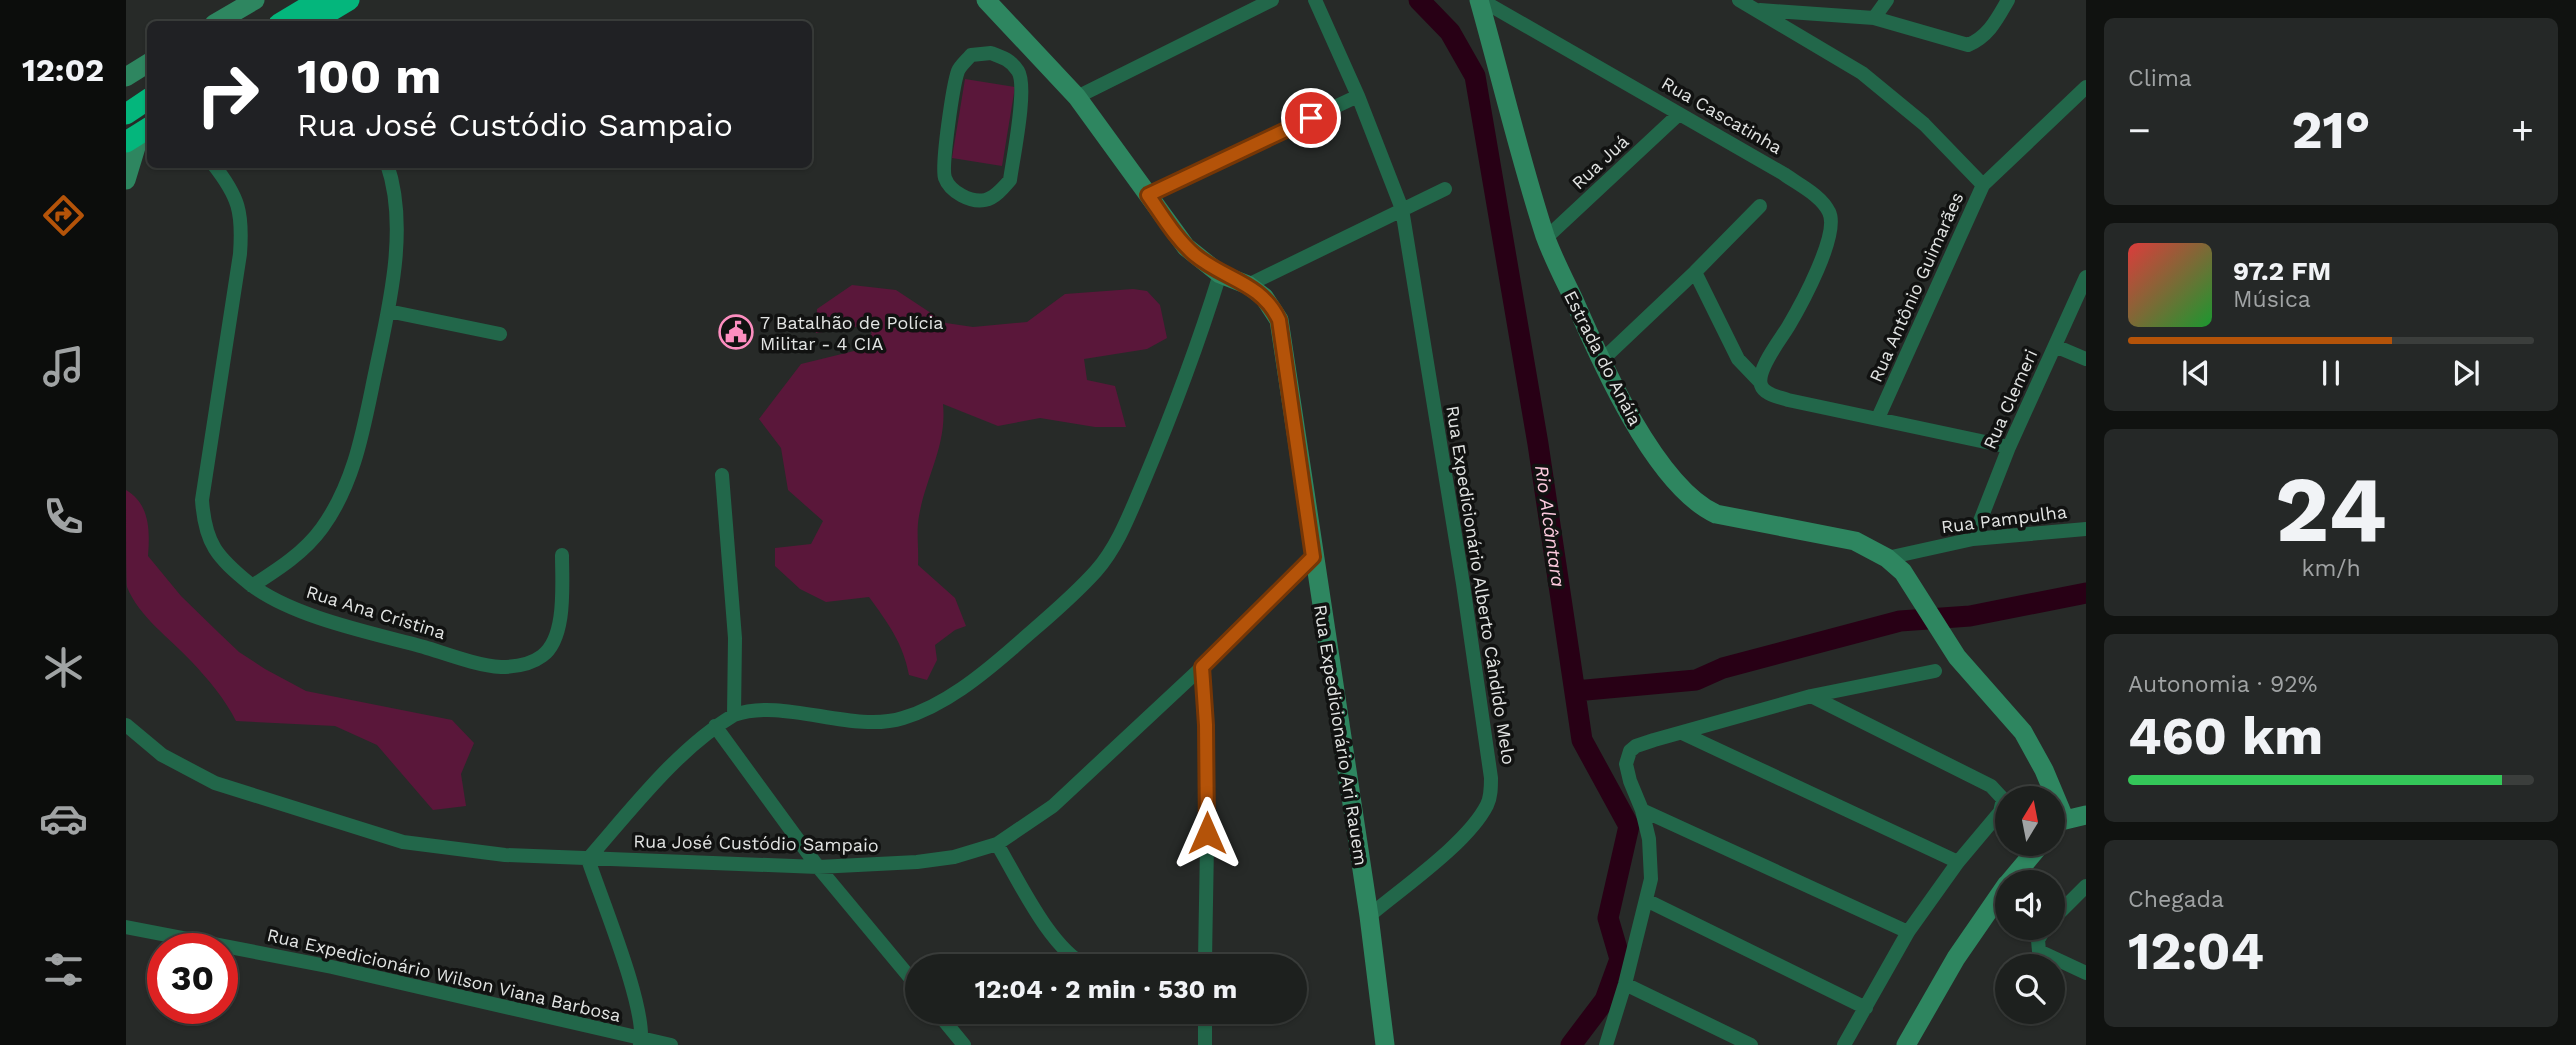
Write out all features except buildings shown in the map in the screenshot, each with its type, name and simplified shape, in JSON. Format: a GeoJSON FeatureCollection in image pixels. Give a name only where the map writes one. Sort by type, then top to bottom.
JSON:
{"type":"FeatureCollection","features":[{"type":"Feature","properties":{"kind":"highway"},"geometry":{"type":"LineString","coordinates":[[284,21],[319,0]]}},
{"type":"Feature","properties":{"kind":"highway"},"geometry":{"type":"LineString","coordinates":[[314,21],[349,0]]}},
{"type":"Feature","properties":{"kind":"highway"},"geometry":{"type":"LineString","coordinates":[[126,114],[147,101]]}},
{"type":"Feature","properties":{"kind":"street"},"geometry":{"type":"LineString","coordinates":[[219,21],[255,0]]}},
{"type":"Feature","properties":{"kind":"street"},"geometry":{"type":"LineString","coordinates":[[1077,97],[1272,0]]}},
{"type":"Feature","properties":{"kind":"street","name":"Rua Expedicionário Alberto Cândido Melo"},"geometry":{"type":"LineString","coordinates":[[1315,0],[1358,96],[1402,209],[1463,584],[1491,788],[1486,807],[1469,829],[1433,864],[1369,916]]}},
{"type":"Feature","properties":{"kind":"street","name":"Rua Cascatinha"},"geometry":{"type":"LineString","coordinates":[[1480,0],[1784,174],[1819,199],[1829,212],[1833,224],[1828,245],[1789,325],[1763,368],[1760,382]]}},
{"type":"Feature","properties":{"kind":"street","name":"Estrada do Anáia"},"geometry":{"type":"LineString","coordinates":[[1480,0],[1546,238],[1601,361],[1646,441],[1686,495],[1703,508],[1716,514],[1855,541],[1887,558],[1903,572],[1957,657],[2023,732],[2044,770],[2048,786]]}},
{"type":"Feature","properties":{"kind":"street","name":"Rua Antônio Guimarães"},"geometry":{"type":"LineString","coordinates":[[1740,0],[1862,73],[1924,124],[1983,185],[1878,418]]}},
{"type":"Feature","properties":{"kind":"street"},"geometry":{"type":"LineString","coordinates":[[1874,18],[1887,0]]}},
{"type":"Feature","properties":{"kind":"street"},"geometry":{"type":"LineString","coordinates":[[1757,10],[1874,18],[1968,46],[1979,41],[1989,31],[2008,0]]}},
{"type":"Feature","properties":{"kind":"street","name":"Rua Expedicionário Ari Rauem"},"geometry":{"type":"LineString","coordinates":[[990,1],[1077,97],[1185,247],[1220,274],[1248,285],[1264,297],[1279,320],[1369,916],[1385,1045]]}},
{"type":"Feature","properties":{"kind":"street"},"geometry":{"type":"LineString","coordinates":[[991,53],[1009,60],[1020,73],[1022,93],[1010,180],[1001,191],[986,200],[972,199],[956,193],[946,179],[943,159],[958,70],[971,55],[991,53]]}},
{"type":"Feature","properties":{"kind":"street"},"geometry":{"type":"LineString","coordinates":[[126,77],[147,64]]}},
{"type":"Feature","properties":{"kind":"street"},"geometry":{"type":"LineString","coordinates":[[1983,185],[2086,87]]}},
{"type":"Feature","properties":{"kind":"street"},"geometry":{"type":"LineString","coordinates":[[1148,195],[1358,96]]}},
{"type":"Feature","properties":{"kind":"street","name":"Rua Juá"},"geometry":{"type":"LineString","coordinates":[[1546,238],[1679,114]]}},
{"type":"Feature","properties":{"kind":"street"},"geometry":{"type":"LineString","coordinates":[[126,179],[139,134]]}},
{"type":"Feature","properties":{"kind":"street","name":"Rua Ana Cristina"},"geometry":{"type":"LineString","coordinates":[[216,168],[231,187],[239,204],[242,224],[240,254],[202,500],[209,541],[220,556],[253,586],[295,609],[500,667],[524,665],[544,655],[556,635],[562,606],[562,555]]}},
{"type":"Feature","properties":{"kind":"street"},"geometry":{"type":"LineString","coordinates":[[253,586],[287,563],[321,530],[343,493],[359,451],[394,270],[396,234],[393,186],[388,168]]}},
{"type":"Feature","properties":{"kind":"street"},"geometry":{"type":"LineString","coordinates":[[1248,285],[1445,189]]}},
{"type":"Feature","properties":{"kind":"street"},"geometry":{"type":"LineString","coordinates":[[1601,361],[1760,206]]}},
{"type":"Feature","properties":{"kind":"street"},"geometry":{"type":"LineString","coordinates":[[1695,272],[1738,359],[1769,394],[2009,447]]}},
{"type":"Feature","properties":{"kind":"street"},"geometry":{"type":"LineString","coordinates":[[641,1042],[639,1009],[588,859],[681,757],[715,726],[734,715],[757,709],[866,721],[901,719],[943,699],[990,668],[1057,609],[1096,571],[1122,530],[1167,427],[1195,354],[1220,274]]}},
{"type":"Feature","properties":{"kind":"street","name":"Rua Clemeri"},"geometry":{"type":"LineString","coordinates":[[1973,539],[2009,447],[2086,276]]}},
{"type":"Feature","properties":{"kind":"street"},"geometry":{"type":"LineString","coordinates":[[388,311],[500,334]]}},
{"type":"Feature","properties":{"kind":"street"},"geometry":{"type":"LineString","coordinates":[[2054,346],[2086,359]]}},
{"type":"Feature","properties":{"kind":"street"},"geometry":{"type":"LineString","coordinates":[[722,475],[734,626],[734,715]]}},
{"type":"Feature","properties":{"kind":"street","name":"Rua Pampulha"},"geometry":{"type":"LineString","coordinates":[[1887,558],[1973,539],[2086,529]]}},
{"type":"Feature","properties":{"kind":"street","name":"Rua José Custódio Sampaio"},"geometry":{"type":"LineString","coordinates":[[126,725],[162,755],[215,783],[403,842],[505,855],[818,867],[916,862],[954,857],[997,844],[1053,806],[1202,667],[1313,557]]}},
{"type":"Feature","properties":{"kind":"street"},"geometry":{"type":"LineString","coordinates":[[1202,667],[1207,806],[1205,954]]}},
{"type":"Feature","properties":{"kind":"street"},"geometry":{"type":"LineString","coordinates":[[1606,1045],[1625,984],[1651,879],[1651,860],[1643,810],[1627,773],[1626,764],[1630,751],[1654,740],[1811,696],[1935,671]]}},
{"type":"Feature","properties":{"kind":"street"},"geometry":{"type":"LineString","coordinates":[[1811,696],[1991,786],[2003,799],[2000,812],[1958,862],[1908,932],[1844,1045]]}},
{"type":"Feature","properties":{"kind":"street"},"geometry":{"type":"LineString","coordinates":[[715,726],[818,867],[905,972]]}},
{"type":"Feature","properties":{"kind":"street"},"geometry":{"type":"LineString","coordinates":[[1682,733],[1958,862]]}},
{"type":"Feature","properties":{"kind":"street"},"geometry":{"type":"LineString","coordinates":[[1643,810],[1908,932]]}},
{"type":"Feature","properties":{"kind":"street","name":"Estrada do Anáia"},"geometry":{"type":"LineString","coordinates":[[2065,824],[2086,815]]}},
{"type":"Feature","properties":{"kind":"street"},"geometry":{"type":"LineString","coordinates":[[997,844],[1057,944],[1068,954]]}},
{"type":"Feature","properties":{"kind":"street"},"geometry":{"type":"LineString","coordinates":[[2019,870],[2031,856]]}},
{"type":"Feature","properties":{"kind":"street"},"geometry":{"type":"LineString","coordinates":[[2065,907],[2086,886]]}},
{"type":"Feature","properties":{"kind":"street"},"geometry":{"type":"LineString","coordinates":[[1646,900],[1866,1007]]}},
{"type":"Feature","properties":{"kind":"street"},"geometry":{"type":"LineString","coordinates":[[1906,1045],[1956,958],[1995,902]]}},
{"type":"Feature","properties":{"kind":"street","name":"Rua Expedicionário Wilson Viana Barbosa"},"geometry":{"type":"LineString","coordinates":[[126,927],[332,967],[641,1042],[671,1045]]}},
{"type":"Feature","properties":{"kind":"street"},"geometry":{"type":"LineString","coordinates":[[2038,940],[2039,951],[2045,954]]}},
{"type":"Feature","properties":{"kind":"street"},"geometry":{"type":"LineString","coordinates":[[2065,962],[2086,959]]}},
{"type":"Feature","properties":{"kind":"street"},"geometry":{"type":"LineString","coordinates":[[2065,963],[2086,973]]}},
{"type":"Feature","properties":{"kind":"street"},"geometry":{"type":"LineString","coordinates":[[1625,984],[1751,1045]]}},
{"type":"Feature","properties":{"kind":"street"},"geometry":{"type":"LineString","coordinates":[[947,1024],[964,1045]]}},
{"type":"Feature","properties":{"kind":"street"},"geometry":{"type":"LineString","coordinates":[[1205,1024],[1205,1045]]}},
{"type":"Feature","properties":{"kind":"shaded area"},"geometry":{"type":"Polygon","coordinates":[[[965,79],[1015,87],[1002,166],[952,158],[965,79]]]}},
{"type":"Feature","properties":{"kind":"shaded area"},"geometry":{"type":"Polygon","coordinates":[[[852,285],[896,290],[946,323],[973,327],[1027,322],[1065,294],[1133,289],[1147,291],[1160,305],[1167,338],[1147,349],[1084,359],[1087,380],[1115,386],[1126,427],[1095,427],[1040,418],[998,426],[943,404],[942,434],[919,516],[918,565],[955,598],[966,626],[955,630],[935,645],[937,660],[927,680],[909,675],[899,643],[869,597],[826,602],[800,589],[775,566],[775,548],[811,544],[823,521],[788,490],[781,448],[759,419],[801,364],[858,350],[872,333],[862,326],[816,333],[817,309],[852,285]]]}},
{"type":"Feature","properties":{"kind":"shaded area"},"geometry":{"type":"Polygon","coordinates":[[[126,490],[140,503],[147,519],[148,556],[181,596],[239,652],[306,691],[452,720],[474,743],[461,774],[466,806],[433,810],[377,745],[335,726],[236,721],[210,682],[147,618],[132,598],[127,587],[126,490]]]}},
{"type":"Feature","properties":{"kind":"waterway","name":"Rio Alcântara"},"geometry":{"type":"LineString","coordinates":[[1419,0],[1450,32],[1475,76],[1538,444],[1582,740],[1629,826],[1608,918],[1620,959],[1605,1000],[1571,1045]]}},
{"type":"Feature","properties":{"kind":"waterway"},"geometry":{"type":"LineString","coordinates":[[1575,691],[1696,680],[1723,668],[1900,621],[1970,616],[2086,593]]}},
{"type":"Feature","properties":{"kind":"place","name":"7 Batalhão de Polícia Militar - 4 CIA"},"geometry":{"type":"Point","coordinates":[736,332]}},
{"type":"Feature","properties":{"kind":"route"},"geometry":{"type":"LineString","coordinates":[[1207,833],[1206,725],[1202,667],[1313,557],[1279,320],[1264,297],[1248,285],[1220,274],[1185,247],[1148,195],[1311,118]]}}]}
